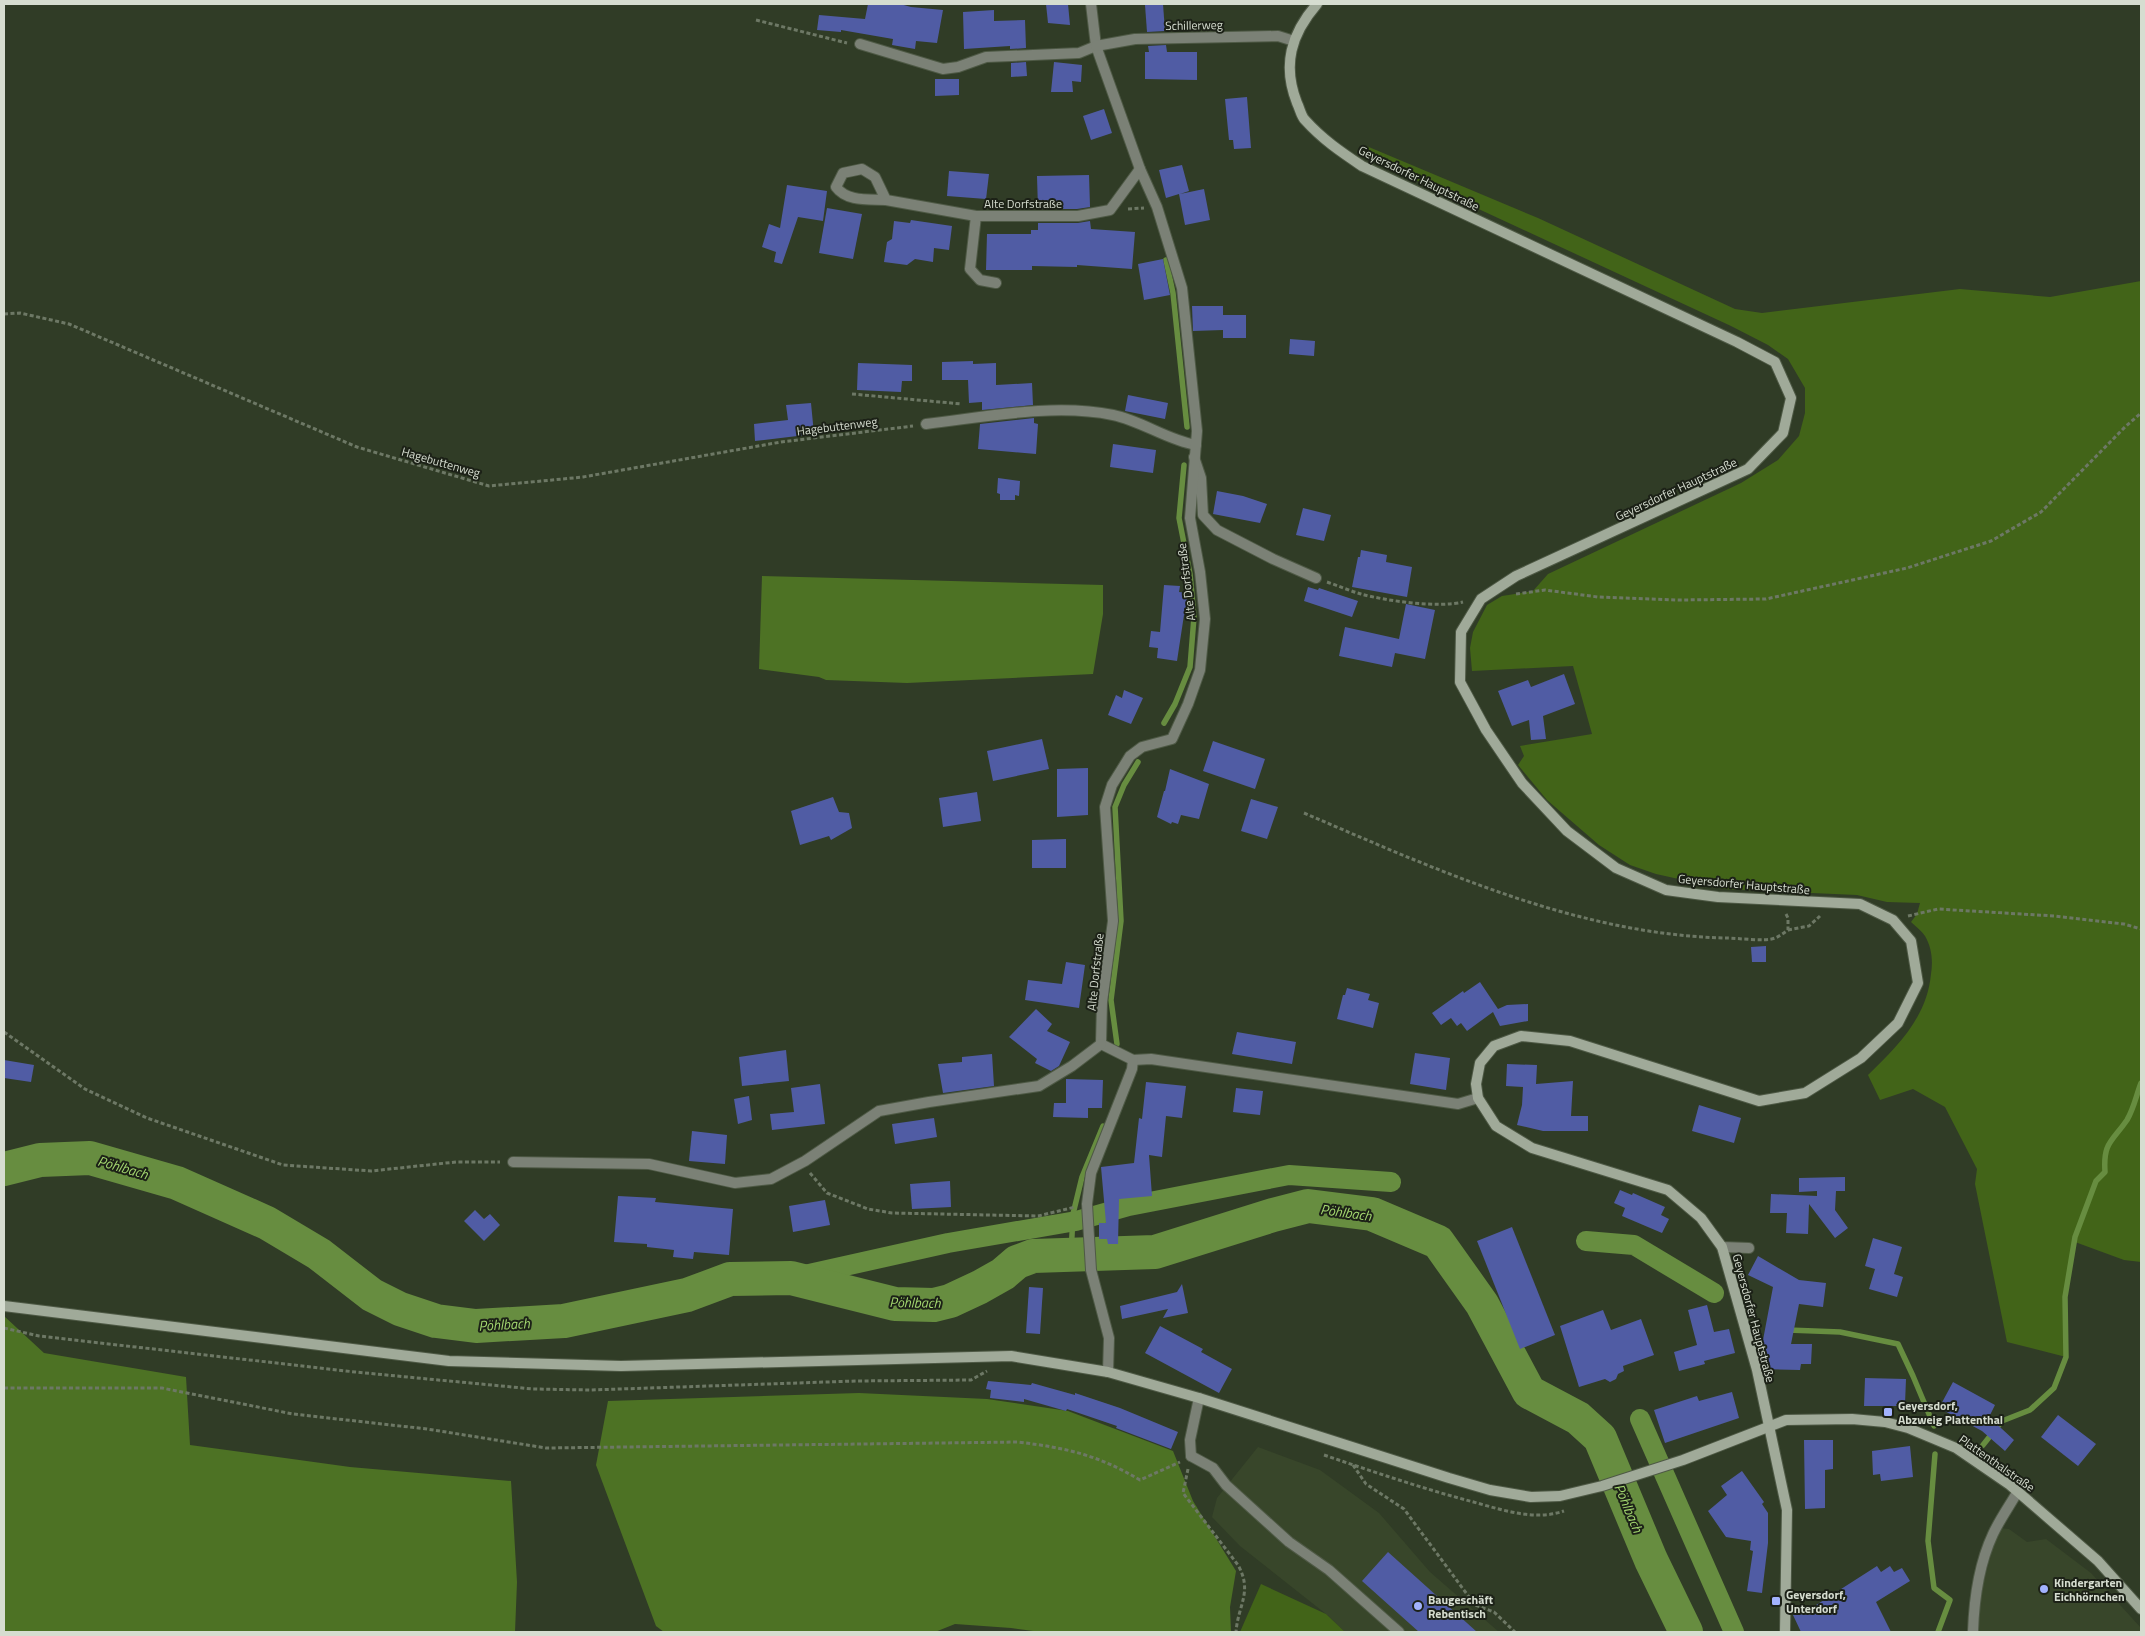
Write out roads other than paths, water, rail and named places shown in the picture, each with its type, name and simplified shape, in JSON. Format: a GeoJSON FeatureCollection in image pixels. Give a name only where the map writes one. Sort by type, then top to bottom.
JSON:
{"type":"FeatureCollection","features":[{"type":"Feature","properties":{"kind":"main road","name":"Geyersdorfer Hauptstraße"},"geometry":{"type":"LineString","coordinates":[[1317,4],[1309,13],[1294,41],[1290,58],[1291,87],[1304,119],[1328,144],[1362,166],[1737,342],[1775,362],[1791,398],[1783,433],[1748,469],[1516,576],[1481,598],[1461,632],[1460,682],[1486,730],[1522,782],[1567,831],[1616,868],[1666,890],[1718,897],[1860,904],[1893,920],[1911,941],[1918,983],[1898,1023],[1861,1058],[1804,1093],[1759,1101],[1570,1041],[1521,1036],[1494,1046],[1480,1063],[1476,1084],[1478,1098],[1496,1126],[1532,1148],[1668,1190],[1701,1218],[1722,1247],[1770,1426],[1787,1510],[1785,1632]]}},
{"type":"Feature","properties":{"kind":"main road","name":"Plattenthalstraße"},"geometry":{"type":"LineString","coordinates":[[4,1306],[449,1361],[621,1366],[1011,1356],[1108,1372],[1199,1398],[1490,1490],[1531,1497],[1560,1496],[1602,1486],[1683,1460],[1786,1420],[1852,1419],[1885,1422],[1908,1428],[1956,1448],[2018,1491],[2098,1561],[2141,1609]]}},
{"type":"Feature","properties":{"kind":"street","name":"Alte Dorfstraße"},"geometry":{"type":"LineString","coordinates":[[1091,4],[1096,46],[1140,168],[1158,207],[1182,288],[1197,432],[1190,518],[1200,572],[1205,619],[1200,670],[1188,704],[1172,739],[1142,747],[1130,756],[1112,785],[1105,807],[1113,921],[1102,1002],[1101,1044]]}},
{"type":"Feature","properties":{"kind":"street","name":"Schillerweg"},"geometry":{"type":"LineString","coordinates":[[860,44],[943,69],[958,67],[986,57],[1079,53],[1096,46],[1135,39],[1278,36],[1294,41]]}},
{"type":"Feature","properties":{"kind":"street","name":"Alte Dorfstraße"},"geometry":{"type":"LineString","coordinates":[[886,200],[875,177],[862,170],[843,173],[836,187],[842,195],[850,197],[886,200],[976,216],[1078,216],[1110,210],[1140,168]]}},
{"type":"Feature","properties":{"kind":"street"},"geometry":{"type":"LineString","coordinates":[[976,216],[970,269],[980,280],[996,283]]}},
{"type":"Feature","properties":{"kind":"street"},"geometry":{"type":"LineString","coordinates":[[926,424],[1075,410],[1115,415],[1158,431],[1179,442],[1196,445]]}},
{"type":"Feature","properties":{"kind":"street"},"geometry":{"type":"LineString","coordinates":[[1194,456],[1201,478],[1203,515],[1217,530],[1273,559],[1316,578]]}},
{"type":"Feature","properties":{"kind":"street"},"geometry":{"type":"LineString","coordinates":[[513,1162],[649,1164],[735,1183],[771,1179],[805,1161],[879,1111],[1039,1086],[1072,1066],[1101,1044],[1133,1060],[1151,1059],[1458,1104],[1478,1098]]}},
{"type":"Feature","properties":{"kind":"street"},"geometry":{"type":"LineString","coordinates":[[1108,1372],[1109,1338],[1091,1270],[1088,1209],[1091,1173],[1132,1069],[1133,1060]]}},
{"type":"Feature","properties":{"kind":"street"},"geometry":{"type":"LineString","coordinates":[[1722,1247],[1749,1248]]}},
{"type":"Feature","properties":{"kind":"street"},"geometry":{"type":"LineString","coordinates":[[1199,1398],[1190,1440],[1191,1456],[1213,1468],[1226,1486],[1275,1530],[1329,1570],[1399,1632]]}},
{"type":"Feature","properties":{"kind":"street"},"geometry":{"type":"LineString","coordinates":[[1973,1632],[1974,1604],[1985,1555],[1993,1534],[2018,1491]]}},
{"type":"Feature","properties":{"kind":"waterway"},"geometry":{"type":"LineString","coordinates":[[1166,260],[1173,293],[1187,427]]}},
{"type":"Feature","properties":{"kind":"waterway"},"geometry":{"type":"LineString","coordinates":[[1164,723],[1175,704],[1190,667],[1194,617],[1190,574],[1179,518],[1184,465]]}},
{"type":"Feature","properties":{"kind":"waterway"},"geometry":{"type":"LineString","coordinates":[[1117,1044],[1111,1000],[1121,921],[1115,807],[1124,785],[1138,762]]}},
{"type":"Feature","properties":{"kind":"waterway"},"geometry":{"type":"LineString","coordinates":[[1983,1445],[2002,1421],[2030,1410],[2054,1388],[2066,1357],[2065,1297],[2075,1237],[2096,1181],[2105,1172],[2107,1148],[2127,1120],[2141,1083]]}},
{"type":"Feature","properties":{"kind":"waterway"},"geometry":{"type":"LineString","coordinates":[[1071,1256],[1073,1214],[1082,1177],[1103,1126]]}},
{"type":"Feature","properties":{"kind":"waterway","name":"Pöhlbach"},"geometry":{"type":"LineString","coordinates":[[4,1169],[40,1160],[90,1158],[177,1183],[267,1223],[319,1254],[372,1295],[400,1309],[436,1321],[476,1326],[564,1321],[687,1295],[730,1279],[791,1278],[895,1304],[934,1305],[950,1301],[980,1287],[1003,1274],[1017,1262],[1033,1256],[1155,1252],[1308,1206],[1372,1214],[1438,1242],[1482,1304],[1529,1392],[1578,1418],[1600,1438],[1651,1560],[1686,1632]]}},
{"type":"Feature","properties":{"kind":"waterway"},"geometry":{"type":"LineString","coordinates":[[791,1278],[948,1243],[1076,1221],[1129,1206],[1289,1175],[1391,1182]]}},
{"type":"Feature","properties":{"kind":"waterway"},"geometry":{"type":"LineString","coordinates":[[1586,1241],[1634,1245],[1714,1293]]}},
{"type":"Feature","properties":{"kind":"waterway"},"geometry":{"type":"LineString","coordinates":[[1788,1330],[1840,1332],[1898,1344],[1934,1426]]}},
{"type":"Feature","properties":{"kind":"waterway"},"geometry":{"type":"LineString","coordinates":[[1640,1419],[1734,1632]]}},
{"type":"Feature","properties":{"kind":"waterway"},"geometry":{"type":"LineString","coordinates":[[1935,1454],[1928,1541],[1934,1588],[1950,1600],[1938,1632]]}},
{"type":"Feature","properties":{"kind":"place","name":"Geyersdorf, Abzweig Plattenthal"},"geometry":{"type":"Point","coordinates":[1888,1412]}},
{"type":"Feature","properties":{"kind":"place","name":"Kindergarten Eichhörnchen"},"geometry":{"type":"Point","coordinates":[2044,1589]}},
{"type":"Feature","properties":{"kind":"place","name":"Geyersdorf, Unterdorf"},"geometry":{"type":"Point","coordinates":[1776,1601]}},
{"type":"Feature","properties":{"kind":"place","name":"Baugeschäft Rebentisch"},"geometry":{"type":"Point","coordinates":[1418,1606]}}]}
